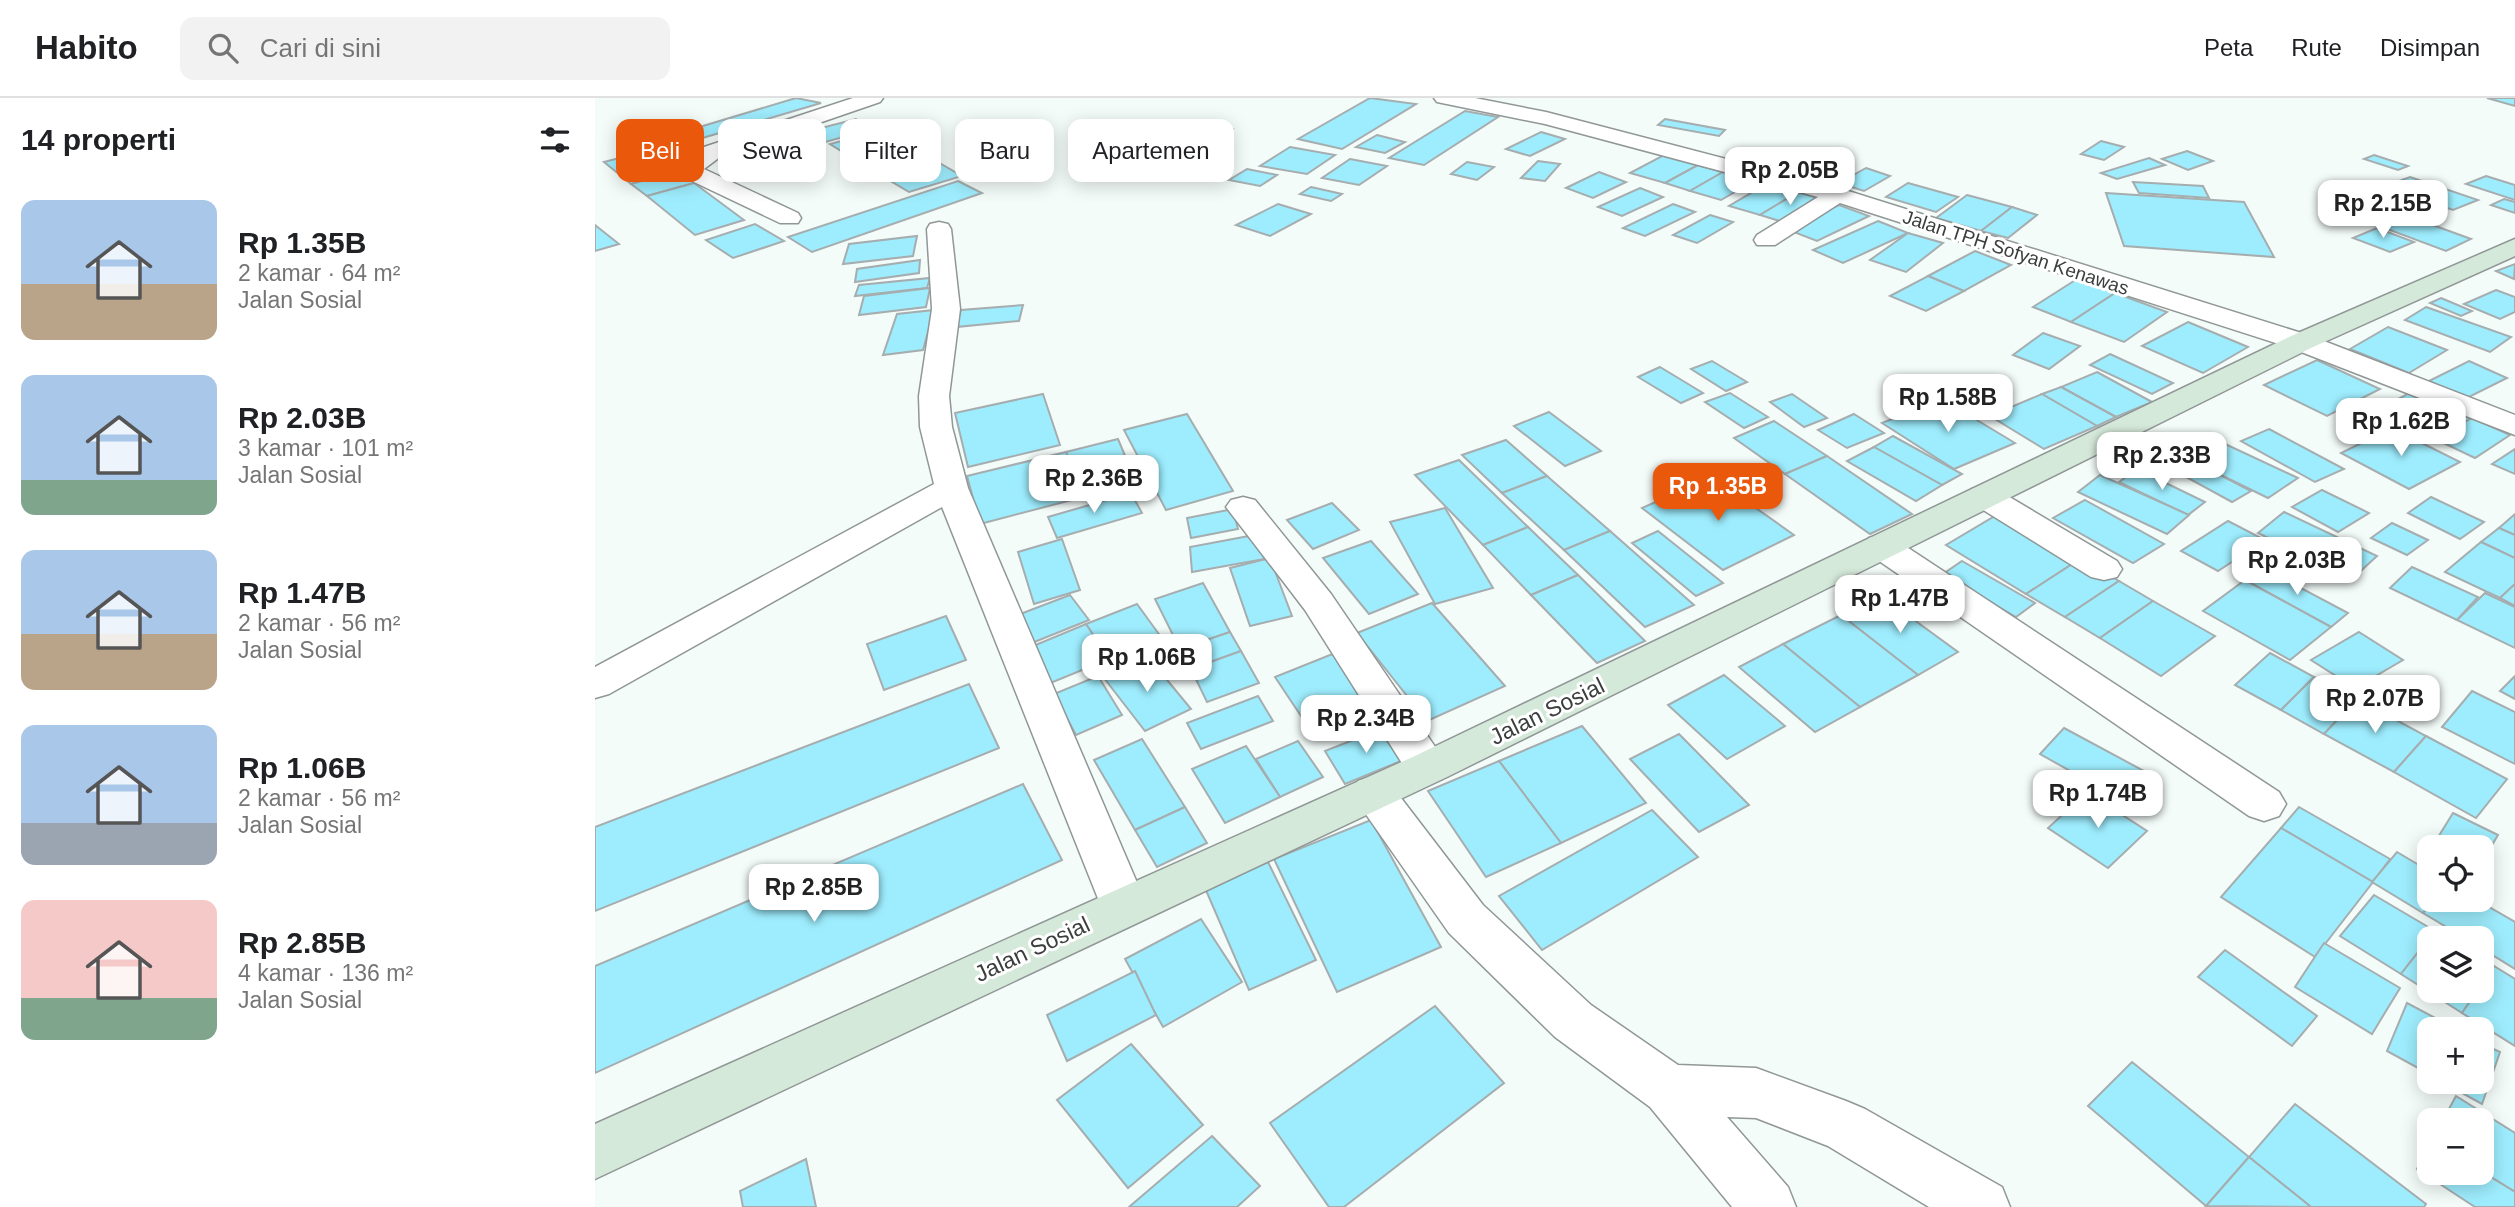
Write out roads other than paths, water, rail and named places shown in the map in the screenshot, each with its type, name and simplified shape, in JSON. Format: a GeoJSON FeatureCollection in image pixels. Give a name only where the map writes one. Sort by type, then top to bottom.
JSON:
{"type":"FeatureCollection","features":[{"type":"Feature","properties":{"kind":"street"},"geometry":{"type":"LineString","coordinates":[[789,218],[702,177],[692,171],[693,166],[712,152],[873,98]]}},
{"type":"Feature","properties":{"kind":"street","name":"Jalan TPH Sofyan Kenawas"},"geometry":{"type":"LineString","coordinates":[[1444,98],[1546,118],[1837,195],[2301,342],[2515,426]]}},
{"type":"Feature","properties":{"kind":"street"},"geometry":{"type":"LineString","coordinates":[[1766,240],[1837,195]]}},
{"type":"Feature","properties":{"kind":"street"},"geometry":{"type":"LineString","coordinates":[[939,229],[946,309],[934,396],[936,427],[951,488],[1124,906]]}},
{"type":"Feature","properties":{"kind":"street","name":"Jalan Sosial"},"geometry":{"type":"LineString","coordinates":[[595,1152],[1427,768],[2301,342],[2515,247]]}},
{"type":"Feature","properties":{"kind":"street"},"geometry":{"type":"LineString","coordinates":[[595,684],[951,488]]}},
{"type":"Feature","properties":{"kind":"street"},"geometry":{"type":"LineString","coordinates":[[1984,496],[2104,569]]}},
{"type":"Feature","properties":{"kind":"street"},"geometry":{"type":"LineString","coordinates":[[1243,507],[1318,602],[1427,768]]}},
{"type":"Feature","properties":{"kind":"street"},"geometry":{"type":"LineString","coordinates":[[1881,547],[2264,804]]}},
{"type":"Feature","properties":{"kind":"street"},"geometry":{"type":"LineString","coordinates":[[1373,793],[1466,919],[1573,1021],[1669,1089],[1768,1207]]}},
{"type":"Feature","properties":{"kind":"street"},"geometry":{"type":"LineString","coordinates":[[1669,1089],[1756,1093],[1820,1117],[1846,1127],[1982,1207]]}}]}
